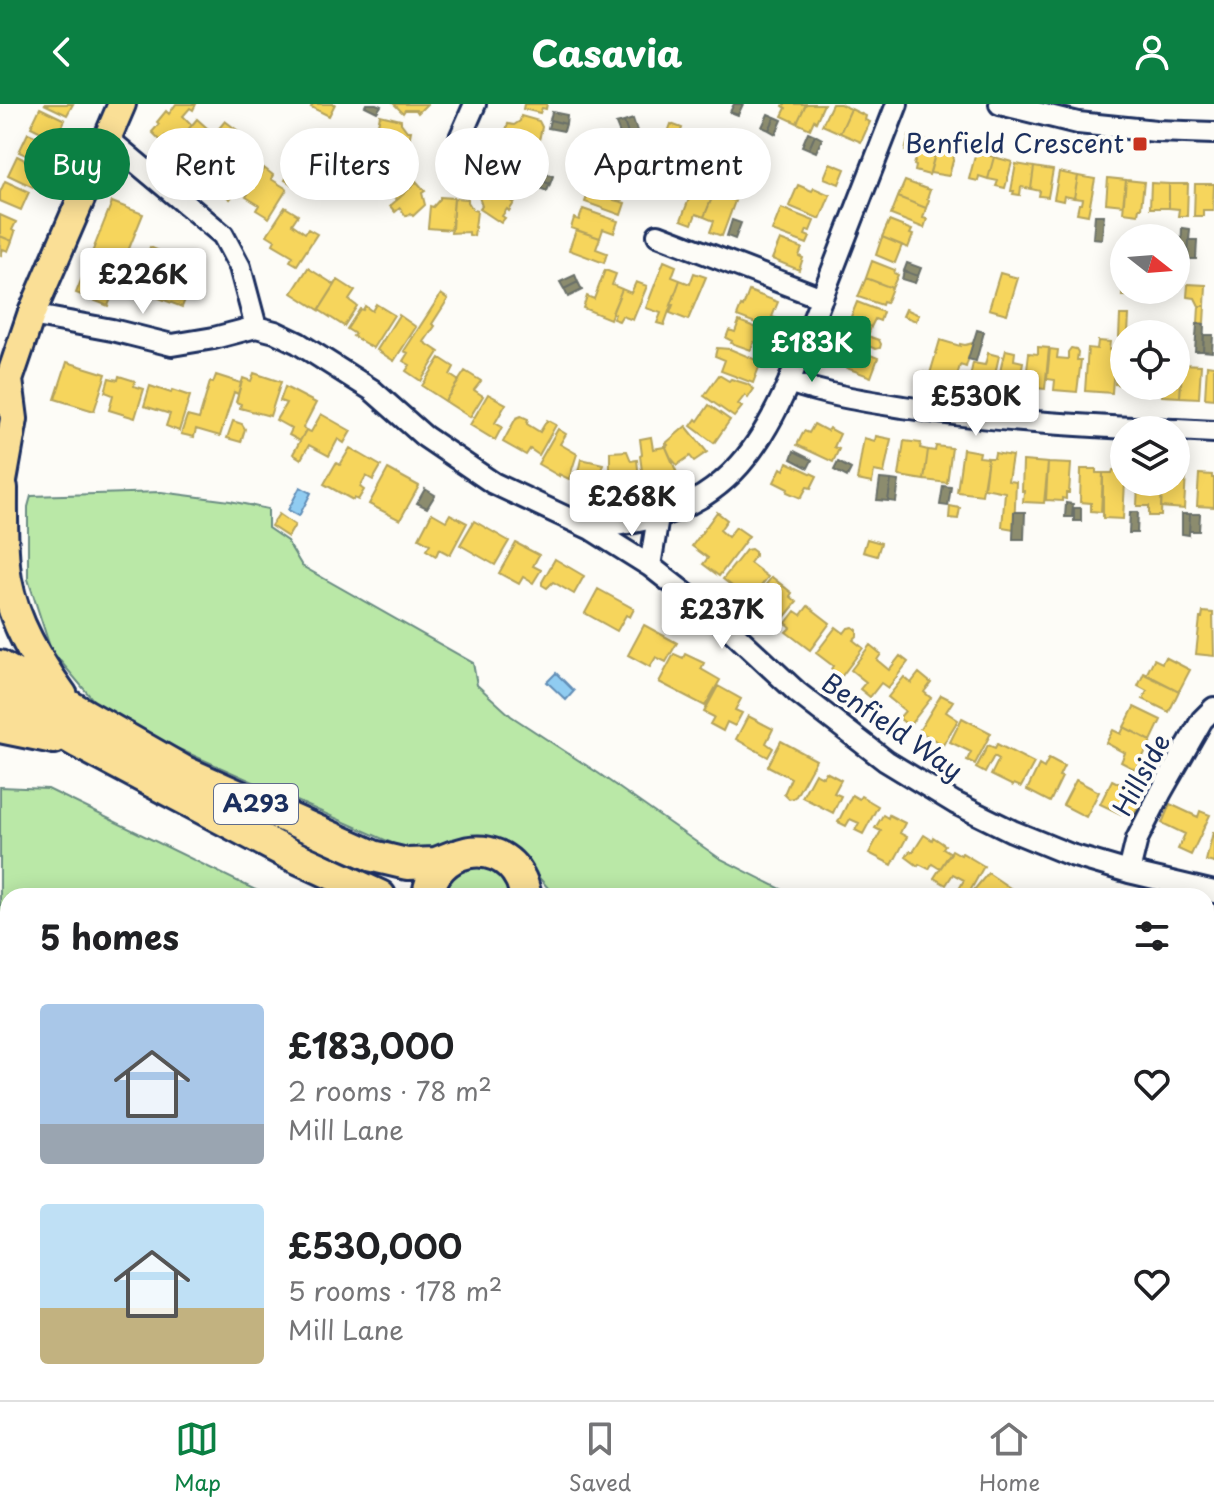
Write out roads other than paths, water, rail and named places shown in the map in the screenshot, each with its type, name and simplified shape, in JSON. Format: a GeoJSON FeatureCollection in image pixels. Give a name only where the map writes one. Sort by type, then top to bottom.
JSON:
{"type":"FeatureCollection","features":[{"type":"Feature","properties":{"kind":"highway","name":"A293"},"geometry":{"type":"LineString","coordinates":[[1,493],[6,582],[15,611],[39,662],[69,705]]}},
{"type":"Feature","properties":{"kind":"highway","name":"A293"},"geometry":{"type":"LineString","coordinates":[[0,666],[185,772],[373,856],[407,864],[436,863],[454,856]]}},
{"type":"Feature","properties":{"kind":"highway","name":"A293"},"geometry":{"type":"LineString","coordinates":[[0,697],[79,743],[291,855],[363,888]]}},
{"type":"Feature","properties":{"kind":"highway","name":"A293"},"geometry":{"type":"LineString","coordinates":[[0,727],[79,743]]}},
{"type":"Feature","properties":{"kind":"highway"},"geometry":{"type":"LineString","coordinates":[[430,888],[441,866],[454,856],[482,851],[497,855],[511,865],[524,888]]}},
{"type":"Feature","properties":{"kind":"main road"},"geometry":{"type":"LineString","coordinates":[[111,128],[122,104]]}},
{"type":"Feature","properties":{"kind":"main road"},"geometry":{"type":"LineString","coordinates":[[1,493],[14,419],[5,389],[31,315],[80,200]]}},
{"type":"Feature","properties":{"kind":"street"},"geometry":{"type":"LineString","coordinates":[[464,128],[475,104]]}},
{"type":"Feature","properties":{"kind":"street"},"geometry":{"type":"LineString","coordinates":[[591,529],[658,517],[685,506],[718,487],[746,459],[773,418],[789,382],[897,104]]}},
{"type":"Feature","properties":{"kind":"street"},"geometry":{"type":"LineString","coordinates":[[1000,104],[1078,123],[1214,133]]}},
{"type":"Feature","properties":{"kind":"street"},"geometry":{"type":"LineString","coordinates":[[31,315],[172,345],[256,327],[240,267],[223,235],[130,157]]}},
{"type":"Feature","properties":{"kind":"street"},"geometry":{"type":"LineString","coordinates":[[658,235],[822,298]]}},
{"type":"Feature","properties":{"kind":"street","name":"Benfield Way"},"geometry":{"type":"LineString","coordinates":[[256,327],[298,343],[372,390],[424,436],[493,483],[591,529],[650,566],[724,624],[798,693],[886,761],[955,803],[1071,855],[1197,888]]}},
{"type":"Feature","properties":{"kind":"street"},"geometry":{"type":"LineString","coordinates":[[789,382],[812,390],[951,414],[1110,425]]}},
{"type":"Feature","properties":{"kind":"street"},"geometry":{"type":"LineString","coordinates":[[1190,431],[1214,432]]}},
{"type":"Feature","properties":{"kind":"street"},"geometry":{"type":"LineString","coordinates":[[650,566],[658,517]]}},
{"type":"Feature","properties":{"kind":"street","name":"Hillside"},"geometry":{"type":"LineString","coordinates":[[1129,872],[1137,839],[1161,792],[1202,720],[1214,708]]}},
{"type":"Feature","properties":{"kind":"water"},"geometry":{"type":"Polygon","coordinates":[[[300,487],[311,493],[299,516],[288,510],[300,487]]]}},
{"type":"Feature","properties":{"kind":"water"},"geometry":{"type":"Polygon","coordinates":[[[556,673],[574,691],[566,700],[547,682],[556,673]]]}},
{"type":"Feature","properties":{"kind":"place","name":"Benfield Crescent"},"geometry":{"type":"Point","coordinates":[1140,144]}}]}
